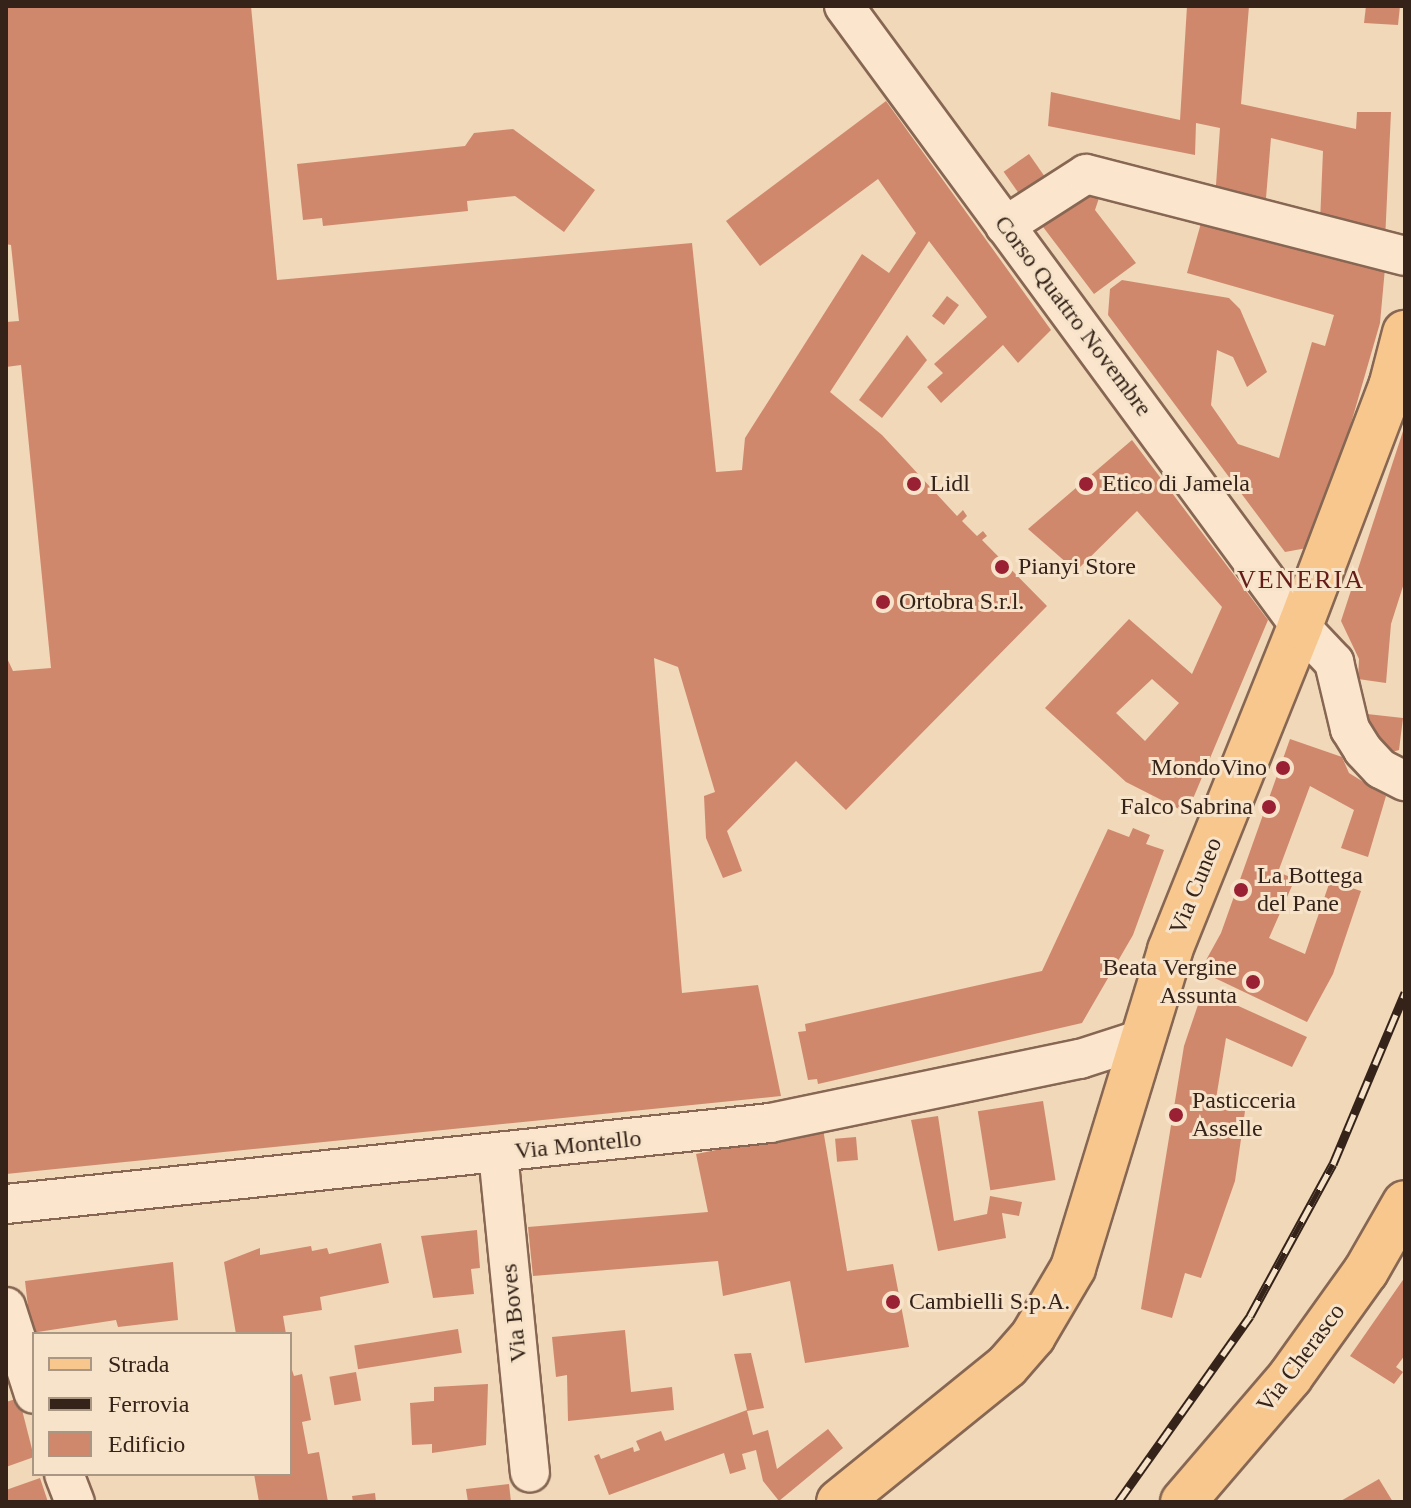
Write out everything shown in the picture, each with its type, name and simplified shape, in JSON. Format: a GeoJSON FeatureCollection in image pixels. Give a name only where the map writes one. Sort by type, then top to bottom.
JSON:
{"type":"FeatureCollection","features":[{"type":"Feature","properties":{"kind":"main road","name":"Via Cuneo"},"geometry":{"type":"LineString","coordinates":[[839,1502],[976,1396],[1033,1336],[1055,1304],[1073,1268],[1170,950],[1300,626],[1391,387],[1405,333]]}},
{"type":"Feature","properties":{"kind":"main road","name":"Via Cherasco"},"geometry":{"type":"LineString","coordinates":[[1183,1502],[1290,1377],[1366,1271],[1405,1203]]}},
{"type":"Feature","properties":{"kind":"street","name":"Corso Quattro Novembre"},"geometry":{"type":"LineString","coordinates":[[844,6],[1300,626],[1334,662],[1350,729],[1363,750],[1381,769],[1405,781]]}},
{"type":"Feature","properties":{"kind":"street"},"geometry":{"type":"LineString","coordinates":[[1005,226],[1086,174],[1405,256]]}},
{"type":"Feature","properties":{"kind":"street","name":"Via Montello"},"geometry":{"type":"LineString","coordinates":[[6,1204],[770,1123],[1080,1059],[1142,1039]]}},
{"type":"Feature","properties":{"kind":"street","name":"Via Boves"},"geometry":{"type":"LineString","coordinates":[[498,1153],[530,1472]]}},
{"type":"Feature","properties":{"kind":"street"},"geometry":{"type":"LineString","coordinates":[[6,1307],[32,1388]]}},
{"type":"Feature","properties":{"kind":"street"},"geometry":{"type":"LineString","coordinates":[[65,1476],[75,1502]]}},
{"type":"Feature","properties":{"kind":"building"},"geometry":{"type":"Polygon","coordinates":[[[6,6],[251,6],[277,280],[692,243],[716,472],[742,470],[745,438],[862,254],[889,273],[916,233],[878,179],[760,266],[726,221],[886,101],[1051,330],[1018,363],[1003,345],[941,403],[927,387],[943,373],[934,364],[987,317],[929,241],[830,392],[882,435],[957,516],[963,510],[967,516],[962,521],[977,536],[983,531],[987,536],[982,540],[1047,606],[846,810],[796,761],[727,831],[742,871],[723,878],[706,838],[704,796],[715,792],[678,667],[654,658],[682,993],[758,985],[781,1096],[6,1174],[6,656],[13,671],[51,668],[21,365],[6,367],[6,322],[19,321],[11,245],[6,244],[6,6]]]}},
{"type":"Feature","properties":{"kind":"building"},"geometry":{"type":"Polygon","coordinates":[[[1187,6],[1249,6],[1241,104],[1356,129],[1357,112],[1391,112],[1385,241],[1320,222],[1323,151],[1271,138],[1265,210],[1215,199],[1220,128],[1196,123],[1195,155],[1048,126],[1051,92],[1180,120],[1187,6]]]}},
{"type":"Feature","properties":{"kind":"building"},"geometry":{"type":"Polygon","coordinates":[[[1366,6],[1400,6],[1398,25],[1364,23],[1366,6]]]}},
{"type":"Feature","properties":{"kind":"building"},"geometry":{"type":"Polygon","coordinates":[[[513,129],[595,190],[564,232],[515,196],[467,201],[468,211],[323,226],[322,218],[303,220],[297,164],[465,146],[474,133],[513,129]]]}},
{"type":"Feature","properties":{"kind":"building"},"geometry":{"type":"Polygon","coordinates":[[[1029,154],[1051,185],[1025,203],[1004,172],[1029,154]]]}},
{"type":"Feature","properties":{"kind":"building"},"geometry":{"type":"Polygon","coordinates":[[[1088,180],[1100,195],[1095,210],[1136,263],[1094,294],[1037,219],[1088,180]]]}},
{"type":"Feature","properties":{"kind":"building"},"geometry":{"type":"Polygon","coordinates":[[[1203,216],[1385,268],[1380,323],[1332,489],[1307,548],[1285,552],[1108,315],[1110,289],[1122,280],[1229,298],[1240,309],[1267,372],[1247,387],[1233,357],[1217,350],[1211,405],[1238,444],[1279,458],[1312,342],[1325,346],[1334,315],[1187,273],[1203,216]]]}},
{"type":"Feature","properties":{"kind":"building"},"geometry":{"type":"Polygon","coordinates":[[[947,296],[959,305],[944,325],[932,316],[947,296]]]}},
{"type":"Feature","properties":{"kind":"building"},"geometry":{"type":"Polygon","coordinates":[[[907,335],[927,360],[882,418],[859,400],[907,335]]]}},
{"type":"Feature","properties":{"kind":"building"},"geometry":{"type":"Polygon","coordinates":[[[1405,425],[1405,580],[1391,624],[1386,683],[1358,679],[1359,659],[1341,621],[1405,425]]]}},
{"type":"Feature","properties":{"kind":"building"},"geometry":{"type":"Polygon","coordinates":[[[1132,440],[1268,620],[1187,813],[1126,782],[1045,708],[1129,619],[1192,674],[1222,607],[1137,511],[1076,571],[1028,529],[1132,440]],[[1152,679],[1116,713],[1145,741],[1179,703],[1152,679]]]}},
{"type":"Feature","properties":{"kind":"building"},"geometry":{"type":"Polygon","coordinates":[[[1367,714],[1403,718],[1399,750],[1389,753],[1373,736],[1367,714]]]}},
{"type":"Feature","properties":{"kind":"building"},"geometry":{"type":"Polygon","coordinates":[[[1290,739],[1342,757],[1349,773],[1386,796],[1368,857],[1341,848],[1354,810],[1310,786],[1278,872],[1295,879],[1269,938],[1305,954],[1330,881],[1361,891],[1333,974],[1307,1022],[1200,971],[1221,933],[1290,739]]]}},
{"type":"Feature","properties":{"kind":"building"},"geometry":{"type":"Polygon","coordinates":[[[1133,828],[1150,835],[1146,844],[1164,850],[1133,935],[1082,1023],[818,1084],[817,1079],[808,1080],[798,1032],[806,1031],[805,1024],[1042,971],[1108,829],[1129,837],[1133,828]]]}},
{"type":"Feature","properties":{"kind":"building"},"geometry":{"type":"Polygon","coordinates":[[[1203,990],[1307,1037],[1292,1067],[1226,1038],[1215,1105],[1245,1111],[1235,1181],[1201,1278],[1185,1273],[1172,1318],[1141,1309],[1184,1046],[1203,990]]]}},
{"type":"Feature","properties":{"kind":"building"},"geometry":{"type":"Polygon","coordinates":[[[1043,1101],[1056,1180],[990,1190],[978,1111],[1043,1101]]]}},
{"type":"Feature","properties":{"kind":"building"},"geometry":{"type":"Polygon","coordinates":[[[938,1116],[954,1221],[987,1214],[990,1196],[1022,1202],[1019,1216],[1002,1213],[1006,1238],[938,1251],[911,1120],[938,1116]]]}},
{"type":"Feature","properties":{"kind":"building"},"geometry":{"type":"Polygon","coordinates":[[[823,1129],[847,1271],[893,1264],[909,1347],[805,1363],[790,1281],[723,1296],[718,1261],[533,1276],[528,1227],[708,1212],[696,1154],[823,1129]]]}},
{"type":"Feature","properties":{"kind":"building"},"geometry":{"type":"Polygon","coordinates":[[[856,1137],[858,1160],[837,1162],[835,1139],[856,1137]]]}},
{"type":"Feature","properties":{"kind":"building"},"geometry":{"type":"Polygon","coordinates":[[[477,1230],[480,1268],[471,1269],[474,1294],[433,1298],[421,1236],[477,1230]]]}},
{"type":"Feature","properties":{"kind":"building"},"geometry":{"type":"Polygon","coordinates":[[[381,1243],[389,1283],[320,1297],[322,1310],[283,1316],[286,1332],[236,1332],[224,1262],[260,1248],[260,1255],[311,1246],[312,1251],[327,1248],[329,1254],[381,1243]]]}},
{"type":"Feature","properties":{"kind":"building"},"geometry":{"type":"Polygon","coordinates":[[[173,1262],[178,1320],[118,1327],[116,1320],[31,1333],[25,1281],[173,1262]]]}},
{"type":"Feature","properties":{"kind":"building"},"geometry":{"type":"Polygon","coordinates":[[[1405,1277],[1405,1355],[1396,1367],[1403,1372],[1394,1384],[1350,1356],[1405,1277]]]}},
{"type":"Feature","properties":{"kind":"building"},"geometry":{"type":"Polygon","coordinates":[[[458,1329],[462,1353],[358,1369],[354,1345],[458,1329]]]}},
{"type":"Feature","properties":{"kind":"building"},"geometry":{"type":"Polygon","coordinates":[[[625,1330],[631,1392],[672,1387],[674,1410],[568,1421],[567,1375],[556,1377],[552,1337],[625,1330]]]}},
{"type":"Feature","properties":{"kind":"building"},"geometry":{"type":"Polygon","coordinates":[[[751,1353],[764,1408],[747,1411],[753,1435],[768,1430],[777,1469],[828,1429],[843,1448],[779,1501],[763,1481],[756,1450],[742,1454],[746,1469],[730,1474],[724,1453],[609,1495],[594,1456],[599,1454],[601,1459],[633,1447],[634,1452],[640,1450],[636,1441],[661,1431],[665,1441],[747,1410],[734,1354],[751,1353]]]}},
{"type":"Feature","properties":{"kind":"building"},"geometry":{"type":"Polygon","coordinates":[[[292,1370],[294,1376],[302,1374],[311,1420],[302,1422],[308,1454],[319,1452],[328,1502],[259,1502],[254,1476],[292,1476],[292,1370]]]}},
{"type":"Feature","properties":{"kind":"building"},"geometry":{"type":"Polygon","coordinates":[[[356,1372],[361,1401],[334,1405],[329,1377],[356,1372]]]}},
{"type":"Feature","properties":{"kind":"building"},"geometry":{"type":"Polygon","coordinates":[[[488,1384],[486,1445],[432,1453],[432,1444],[412,1445],[410,1403],[434,1401],[434,1387],[488,1384]]]}},
{"type":"Feature","properties":{"kind":"building"},"geometry":{"type":"Polygon","coordinates":[[[19,1398],[32,1458],[6,1467],[6,1402],[19,1398]]]}},
{"type":"Feature","properties":{"kind":"building"},"geometry":{"type":"Polygon","coordinates":[[[40,1478],[48,1502],[6,1502],[6,1490],[40,1478]]]}},
{"type":"Feature","properties":{"kind":"building"},"geometry":{"type":"Polygon","coordinates":[[[1379,1479],[1393,1502],[1339,1502],[1379,1479]]]}},
{"type":"Feature","properties":{"kind":"building"},"geometry":{"type":"Polygon","coordinates":[[[509,1484],[511,1502],[468,1502],[466,1489],[509,1484]]]}},
{"type":"Feature","properties":{"kind":"building"},"geometry":{"type":"Polygon","coordinates":[[[375,1493],[376,1502],[353,1502],[352,1496],[375,1493]]]}},
{"type":"Feature","properties":{"kind":"railway"},"geometry":{"type":"LineString","coordinates":[[1118,1502],[1250,1316],[1333,1164],[1405,993]]}},
{"type":"Feature","properties":{"kind":"place","name":"Lidl"},"geometry":{"type":"Point","coordinates":[914,484]}},
{"type":"Feature","properties":{"kind":"place","name":"Etico di Jamela"},"geometry":{"type":"Point","coordinates":[1086,484]}},
{"type":"Feature","properties":{"kind":"place","name":"Pianyi Store"},"geometry":{"type":"Point","coordinates":[1002,567]}},
{"type":"Feature","properties":{"kind":"place","name":"Ortobra S.r.l."},"geometry":{"type":"Point","coordinates":[883,602]}},
{"type":"Feature","properties":{"kind":"place","name":"MondoVino"},"geometry":{"type":"Point","coordinates":[1283,768]}},
{"type":"Feature","properties":{"kind":"place","name":"Falco Sabrina"},"geometry":{"type":"Point","coordinates":[1269,807]}},
{"type":"Feature","properties":{"kind":"place","name":"La Bottega del Pane"},"geometry":{"type":"Point","coordinates":[1241,890]}},
{"type":"Feature","properties":{"kind":"place","name":"Beata Vergine Assunta"},"geometry":{"type":"Point","coordinates":[1253,982]}},
{"type":"Feature","properties":{"kind":"place","name":"Pasticceria Asselle"},"geometry":{"type":"Point","coordinates":[1176,1115]}},
{"type":"Feature","properties":{"kind":"place","name":"Cambielli S.p.A."},"geometry":{"type":"Point","coordinates":[893,1302]}},
{"type":"Feature","properties":{"kind":"district","name":"VENERIA"},"geometry":{"type":"Point","coordinates":[1301,580]}}]}
